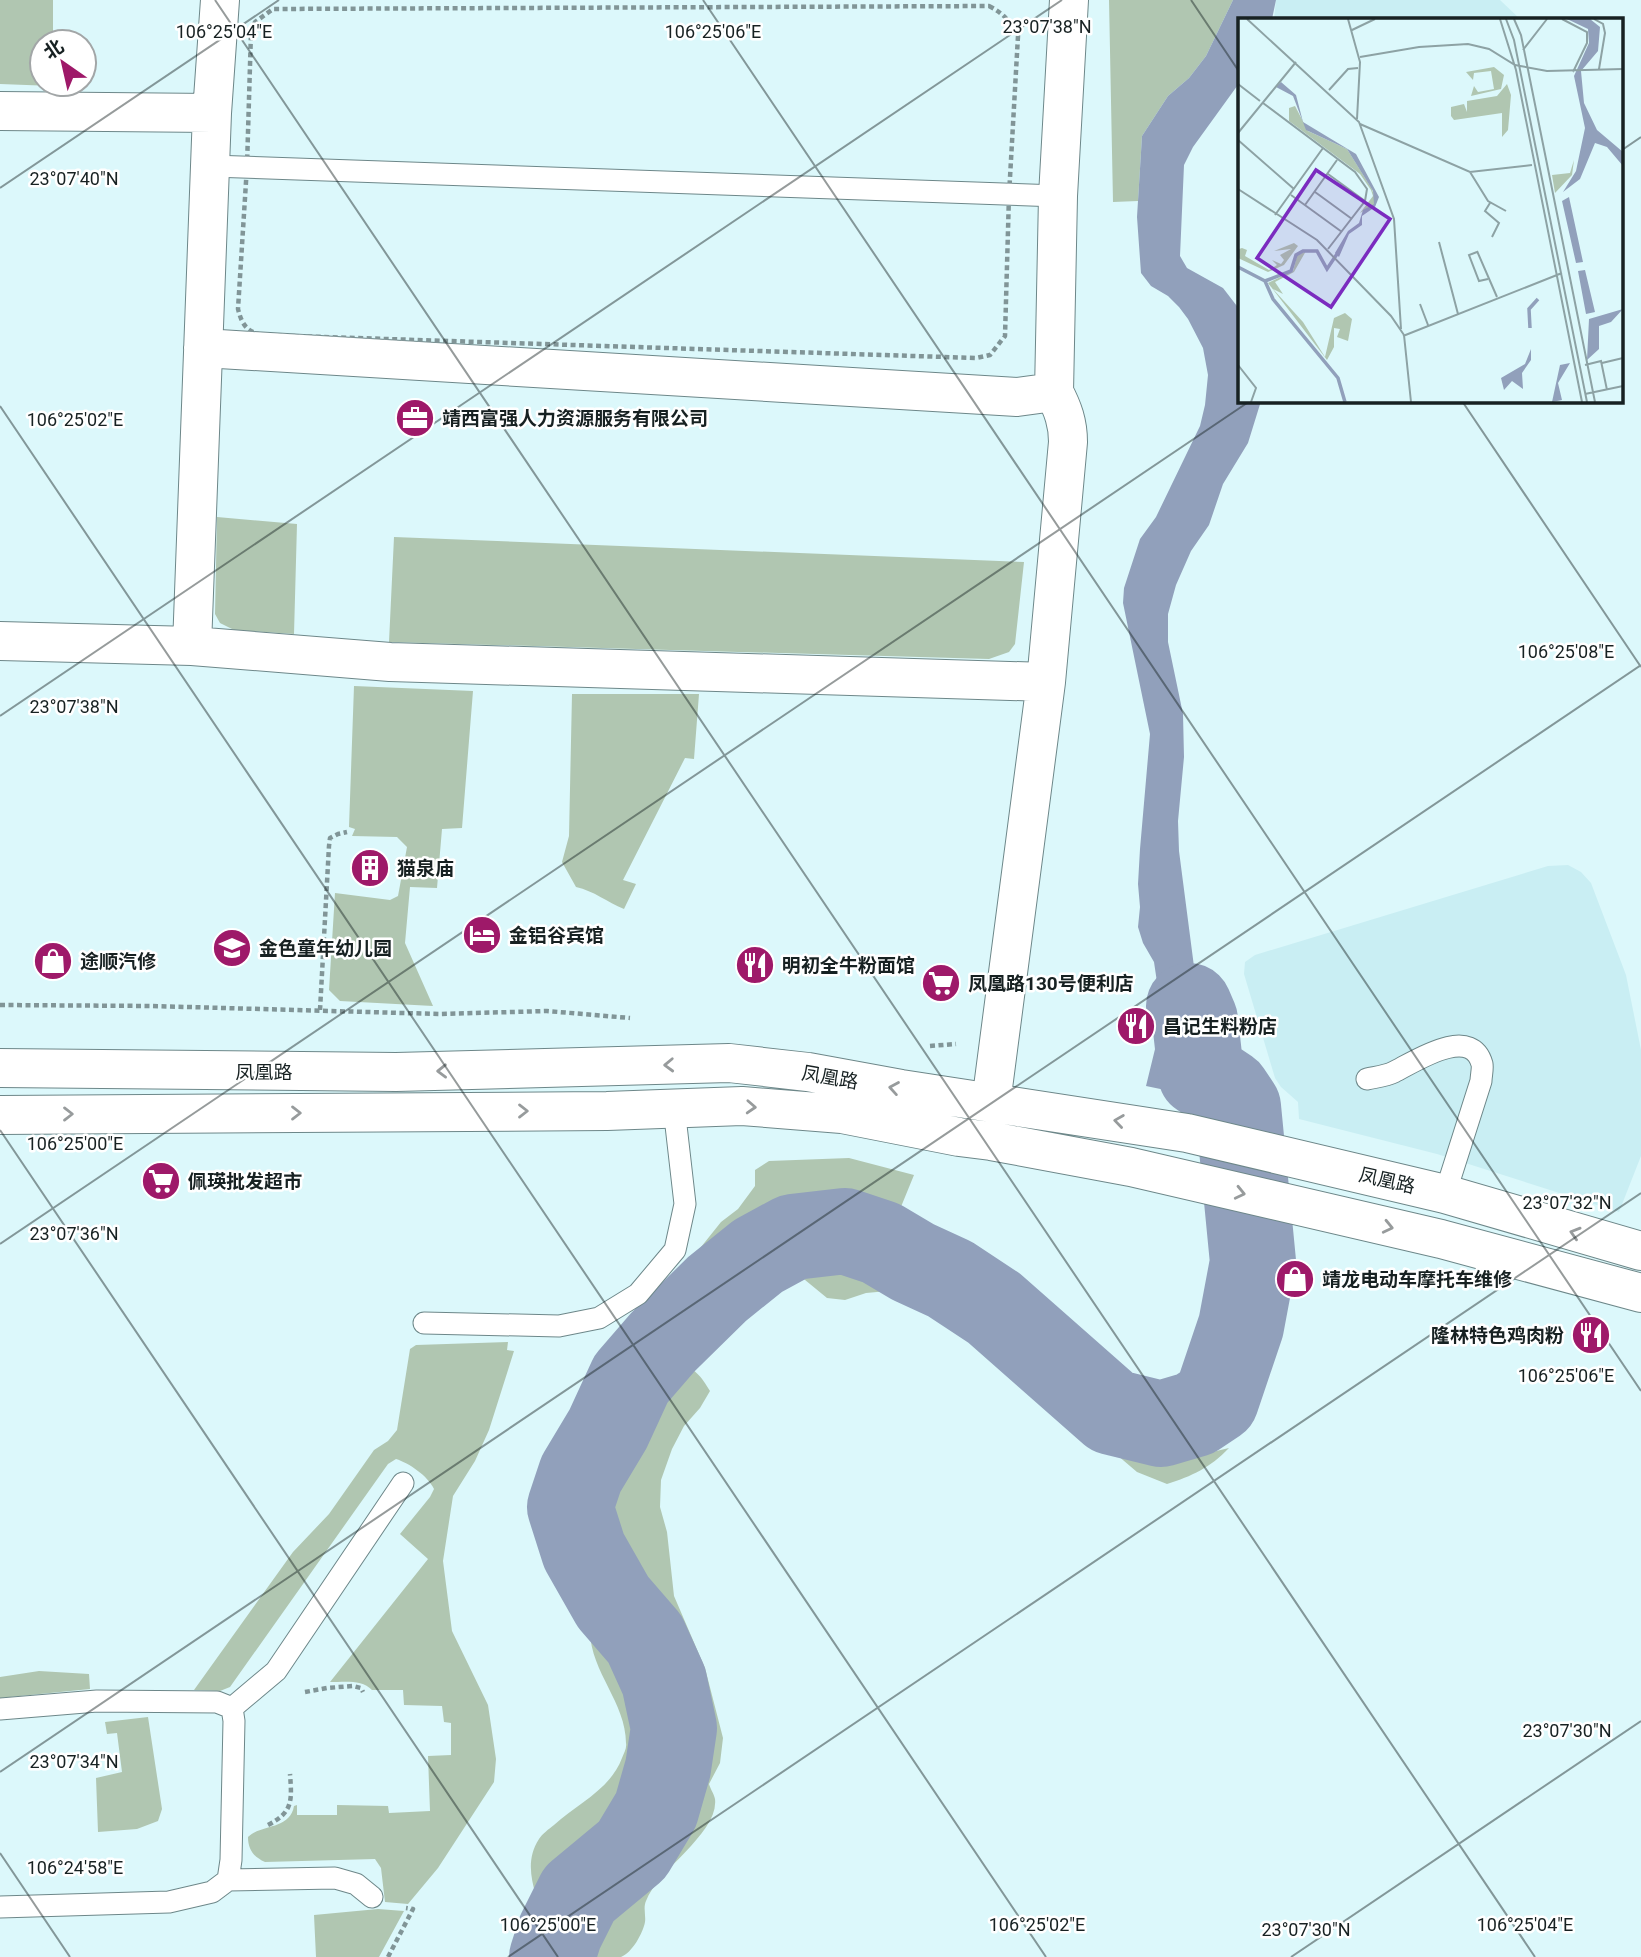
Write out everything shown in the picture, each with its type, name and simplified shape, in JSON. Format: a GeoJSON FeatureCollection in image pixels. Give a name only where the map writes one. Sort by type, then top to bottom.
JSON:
{"type":"FeatureCollection","features":[{"type":"Feature","properties":{"kind":"street"},"geometry":{"type":"LineString","coordinates":[[192,646],[212,113],[220,0]]}},
{"type":"Feature","properties":{"kind":"street"},"geometry":{"type":"LineString","coordinates":[[991,1103],[1046,682],[1068,442],[1068,426],[1063,407],[1054,392],[1058,196],[1069,0]]}},
{"type":"Feature","properties":{"kind":"street"},"geometry":{"type":"LineString","coordinates":[[0,111],[212,113]]}},
{"type":"Feature","properties":{"kind":"street"},"geometry":{"type":"LineString","coordinates":[[203,348],[1017,397],[1054,392]]}},
{"type":"Feature","properties":{"kind":"street"},"geometry":{"type":"LineString","coordinates":[[0,641],[192,646],[390,662],[1046,682]]}},
{"type":"Feature","properties":{"kind":"street","name":"凤凰路"},"geometry":{"type":"LineString","coordinates":[[0,1068],[396,1072],[729,1063],[808,1072],[1187,1133],[1445,1194],[1641,1251]]}},
{"type":"Feature","properties":{"kind":"street","name":"凤凰路"},"geometry":{"type":"LineString","coordinates":[[0,1115],[742,1106],[842,1114],[959,1138],[991,1141],[1131,1167],[1441,1239],[1641,1293]]}},
{"type":"Feature","properties":{"kind":"lane"},"geometry":{"type":"LineString","coordinates":[[211,166],[1058,196]]}},
{"type":"Feature","properties":{"kind":"lane"},"geometry":{"type":"LineString","coordinates":[[1367,1079],[1391,1074],[1430,1053],[1454,1045],[1472,1050],[1482,1064],[1481,1081],[1445,1194]]}},
{"type":"Feature","properties":{"kind":"lane"},"geometry":{"type":"LineString","coordinates":[[424,1323],[559,1326],[599,1318],[638,1294],[675,1250],[685,1204],[674,1108]]}},
{"type":"Feature","properties":{"kind":"lane"},"geometry":{"type":"LineString","coordinates":[[232,1708],[276,1671],[403,1483]]}},
{"type":"Feature","properties":{"kind":"lane"},"geometry":{"type":"LineString","coordinates":[[0,1709],[97,1701],[217,1702],[232,1708]]}},
{"type":"Feature","properties":{"kind":"lane"},"geometry":{"type":"LineString","coordinates":[[228,1880],[231,1860],[232,1708]]}},
{"type":"Feature","properties":{"kind":"lane"},"geometry":{"type":"LineString","coordinates":[[0,1907],[169,1902],[212,1892],[228,1880],[335,1878],[356,1884],[372,1897]]}},
{"type":"Feature","properties":{"kind":"path"},"geometry":{"type":"LineString","coordinates":[[320,1010],[330,838],[347,832]]}},
{"type":"Feature","properties":{"kind":"path"},"geometry":{"type":"LineString","coordinates":[[0,1005],[439,1014],[547,1011],[640,1020]]}},
{"type":"Feature","properties":{"kind":"path"},"geometry":{"type":"LineString","coordinates":[[927,1046],[967,1041]]}},
{"type":"Feature","properties":{"kind":"path"},"geometry":{"type":"LineString","coordinates":[[230,1835],[270,1825],[285,1815],[291,1797],[290,1774]]}},
{"type":"Feature","properties":{"kind":"shaded area"},"geometry":{"type":"Polygon","coordinates":[[[1233,0],[1276,0],[1272,18],[1238,18],[1238,85],[1193,147],[1184,165],[1180,256],[1187,268],[1223,288],[1238,307],[1238,402],[1261,402],[1248,443],[1223,484],[1209,525],[1191,551],[1176,585],[1168,614],[1168,642],[1183,714],[1184,757],[1178,821],[1179,851],[1196,982],[1203,1004],[1223,1037],[1221,1053],[1226,1068],[1248,1091],[1247,1107],[1146,1086],[1161,1009],[1154,962],[1143,943],[1138,927],[1140,849],[1150,734],[1123,603],[1124,588],[1140,539],[1156,517],[1200,426],[1205,405],[1208,375],[1203,348],[1179,307],[1168,296],[1151,286],[1141,273],[1137,217],[1142,136],[1168,96],[1189,78],[1206,56],[1233,0]]]}},
{"type":"Feature","properties":{"kind":"shaded area"},"geometry":{"type":"Polygon","coordinates":[[[1276,0],[1500,0],[1519,18],[1274,18],[1276,0]]]}},
{"type":"Feature","properties":{"kind":"shaded area"},"geometry":{"type":"Polygon","coordinates":[[[1568,865],[1581,872],[1591,883],[1626,975],[1641,1050],[1641,1156],[1619,1212],[1437,1154],[1299,1119],[1298,1102],[1275,1078],[1244,974],[1245,962],[1255,955],[1548,866],[1568,865]]]}},
{"type":"Feature","properties":{"kind":"green space"},"geometry":{"type":"Polygon","coordinates":[[[0,0],[53,0],[53,28],[28,28],[28,85],[0,84],[0,0]]]}},
{"type":"Feature","properties":{"kind":"green space"},"geometry":{"type":"Polygon","coordinates":[[[1109,0],[1233,0],[1206,56],[1189,78],[1168,96],[1142,136],[1138,201],[1113,202],[1109,0]]]}},
{"type":"Feature","properties":{"kind":"green space"},"geometry":{"type":"Polygon","coordinates":[[[217,517],[297,524],[294,634],[234,630],[220,623],[215,614],[217,517]]]}},
{"type":"Feature","properties":{"kind":"green space"},"geometry":{"type":"Polygon","coordinates":[[[394,537],[1024,562],[1015,644],[1009,652],[989,659],[389,642],[394,537]]]}},
{"type":"Feature","properties":{"kind":"green space"},"geometry":{"type":"Polygon","coordinates":[[[354,686],[473,691],[462,828],[442,829],[437,888],[410,887],[405,943],[433,1006],[340,1001],[329,990],[335,893],[390,900],[398,896],[407,847],[397,837],[352,836],[355,829],[349,827],[354,686]]]}},
{"type":"Feature","properties":{"kind":"green space"},"geometry":{"type":"Polygon","coordinates":[[[572,694],[699,694],[694,759],[685,758],[623,880],[636,884],[624,909],[576,887],[562,862],[569,836],[572,694]]]}},
{"type":"Feature","properties":{"kind":"green space"},"geometry":{"type":"Polygon","coordinates":[[[849,1158],[914,1175],[896,1219],[841,1207],[798,1213],[774,1224],[727,1256],[685,1295],[650,1334],[641,1325],[721,1222],[738,1209],[755,1186],[755,1170],[769,1161],[849,1158]]]}},
{"type":"Feature","properties":{"kind":"green space"},"geometry":{"type":"Polygon","coordinates":[[[838,1249],[861,1250],[949,1291],[973,1306],[1105,1426],[1142,1455],[1160,1464],[1173,1464],[1197,1452],[1208,1453],[1229,1448],[1200,1470],[1167,1484],[1137,1472],[975,1334],[927,1302],[899,1290],[866,1293],[845,1300],[827,1298],[786,1268],[770,1271],[789,1258],[838,1249]]]}},
{"type":"Feature","properties":{"kind":"green space"},"geometry":{"type":"Polygon","coordinates":[[[508,1342],[507,1350],[514,1351],[489,1430],[475,1461],[453,1496],[443,1561],[452,1631],[488,1705],[496,1759],[494,1782],[438,1868],[408,1904],[385,1902],[381,1868],[375,1859],[265,1862],[252,1853],[248,1837],[281,1823],[297,1805],[297,1815],[337,1815],[337,1805],[388,1806],[389,1813],[430,1811],[428,1756],[451,1755],[451,1723],[444,1722],[442,1706],[404,1705],[403,1690],[372,1690],[358,1683],[330,1682],[428,1559],[400,1534],[434,1489],[427,1479],[396,1459],[388,1464],[230,1687],[220,1691],[194,1690],[293,1552],[329,1514],[374,1450],[388,1441],[397,1430],[410,1349],[416,1345],[508,1342]]]}},
{"type":"Feature","properties":{"kind":"green space"},"geometry":{"type":"Polygon","coordinates":[[[677,1350],[677,1363],[697,1373],[710,1391],[700,1408],[684,1426],[672,1449],[661,1480],[660,1507],[667,1532],[674,1596],[705,1668],[723,1738],[720,1763],[709,1784],[715,1799],[714,1812],[698,1838],[653,1889],[645,1904],[642,1932],[629,1951],[621,1957],[571,1957],[600,1906],[632,1873],[678,1813],[686,1786],[691,1727],[688,1699],[678,1669],[665,1634],[627,1591],[589,1520],[593,1490],[632,1409],[652,1372],[677,1350]]]}},
{"type":"Feature","properties":{"kind":"green space"},"geometry":{"type":"Polygon","coordinates":[[[594,1605],[610,1621],[650,1681],[658,1708],[656,1747],[635,1800],[616,1831],[570,1880],[537,1957],[520,1957],[533,1943],[539,1929],[540,1915],[531,1871],[532,1855],[539,1839],[610,1779],[626,1749],[621,1714],[592,1647],[590,1626],[594,1605]]]}},
{"type":"Feature","properties":{"kind":"green space"},"geometry":{"type":"Polygon","coordinates":[[[39,1671],[89,1674],[90,1689],[0,1698],[0,1677],[39,1671]]]}},
{"type":"Feature","properties":{"kind":"green space"},"geometry":{"type":"Polygon","coordinates":[[[148,1717],[162,1809],[158,1821],[137,1829],[98,1832],[96,1778],[122,1772],[117,1733],[107,1734],[105,1722],[148,1717]]]}},
{"type":"Feature","properties":{"kind":"green space"},"geometry":{"type":"Polygon","coordinates":[[[378,1909],[404,1911],[379,1957],[316,1957],[314,1915],[378,1909]]]}},
{"type":"Feature","properties":{"kind":"waterway"},"geometry":{"type":"LineString","coordinates":[[552,1957],[560,1932],[579,1894],[632,1850],[656,1810],[668,1768],[674,1728],[664,1681],[645,1639],[613,1602],[584,1551],[570,1507],[581,1474],[608,1429],[631,1379],[663,1342],[717,1289],[758,1256],[793,1237],[845,1231],[881,1243],[950,1279],[994,1308],[1112,1412],[1161,1424],[1195,1414],[1216,1400],[1241,1326],[1253,1262],[1238,1107],[1228,1092],[1201,1074],[1195,1020],[1189,1006]]}},
{"type":"Feature","properties":{"kind":"place","name":"靖西富强人力资源服务有限公司"},"geometry":{"type":"Point","coordinates":[415,418]}},
{"type":"Feature","properties":{"kind":"place","name":"猫泉庙"},"geometry":{"type":"Point","coordinates":[370,868]}},
{"type":"Feature","properties":{"kind":"place","name":"金铝谷宾馆"},"geometry":{"type":"Point","coordinates":[482,935]}},
{"type":"Feature","properties":{"kind":"place","name":"金色童年幼儿园"},"geometry":{"type":"Point","coordinates":[232,948]}},
{"type":"Feature","properties":{"kind":"place","name":"途顺汽修"},"geometry":{"type":"Point","coordinates":[53,961]}},
{"type":"Feature","properties":{"kind":"place","name":"明初全牛粉面馆"},"geometry":{"type":"Point","coordinates":[755,965]}},
{"type":"Feature","properties":{"kind":"place","name":"凤凰路130号便利店"},"geometry":{"type":"Point","coordinates":[941,983]}},
{"type":"Feature","properties":{"kind":"place","name":"昌记生料粉店"},"geometry":{"type":"Point","coordinates":[1136,1026]}},
{"type":"Feature","properties":{"kind":"place","name":"佩瑛批发超市"},"geometry":{"type":"Point","coordinates":[161,1181]}},
{"type":"Feature","properties":{"kind":"place","name":"靖龙电动车摩托车维修"},"geometry":{"type":"Point","coordinates":[1295,1279]}},
{"type":"Feature","properties":{"kind":"place","name":"隆林特色鸡肉粉"},"geometry":{"type":"Point","coordinates":[1591,1335]}}]}
